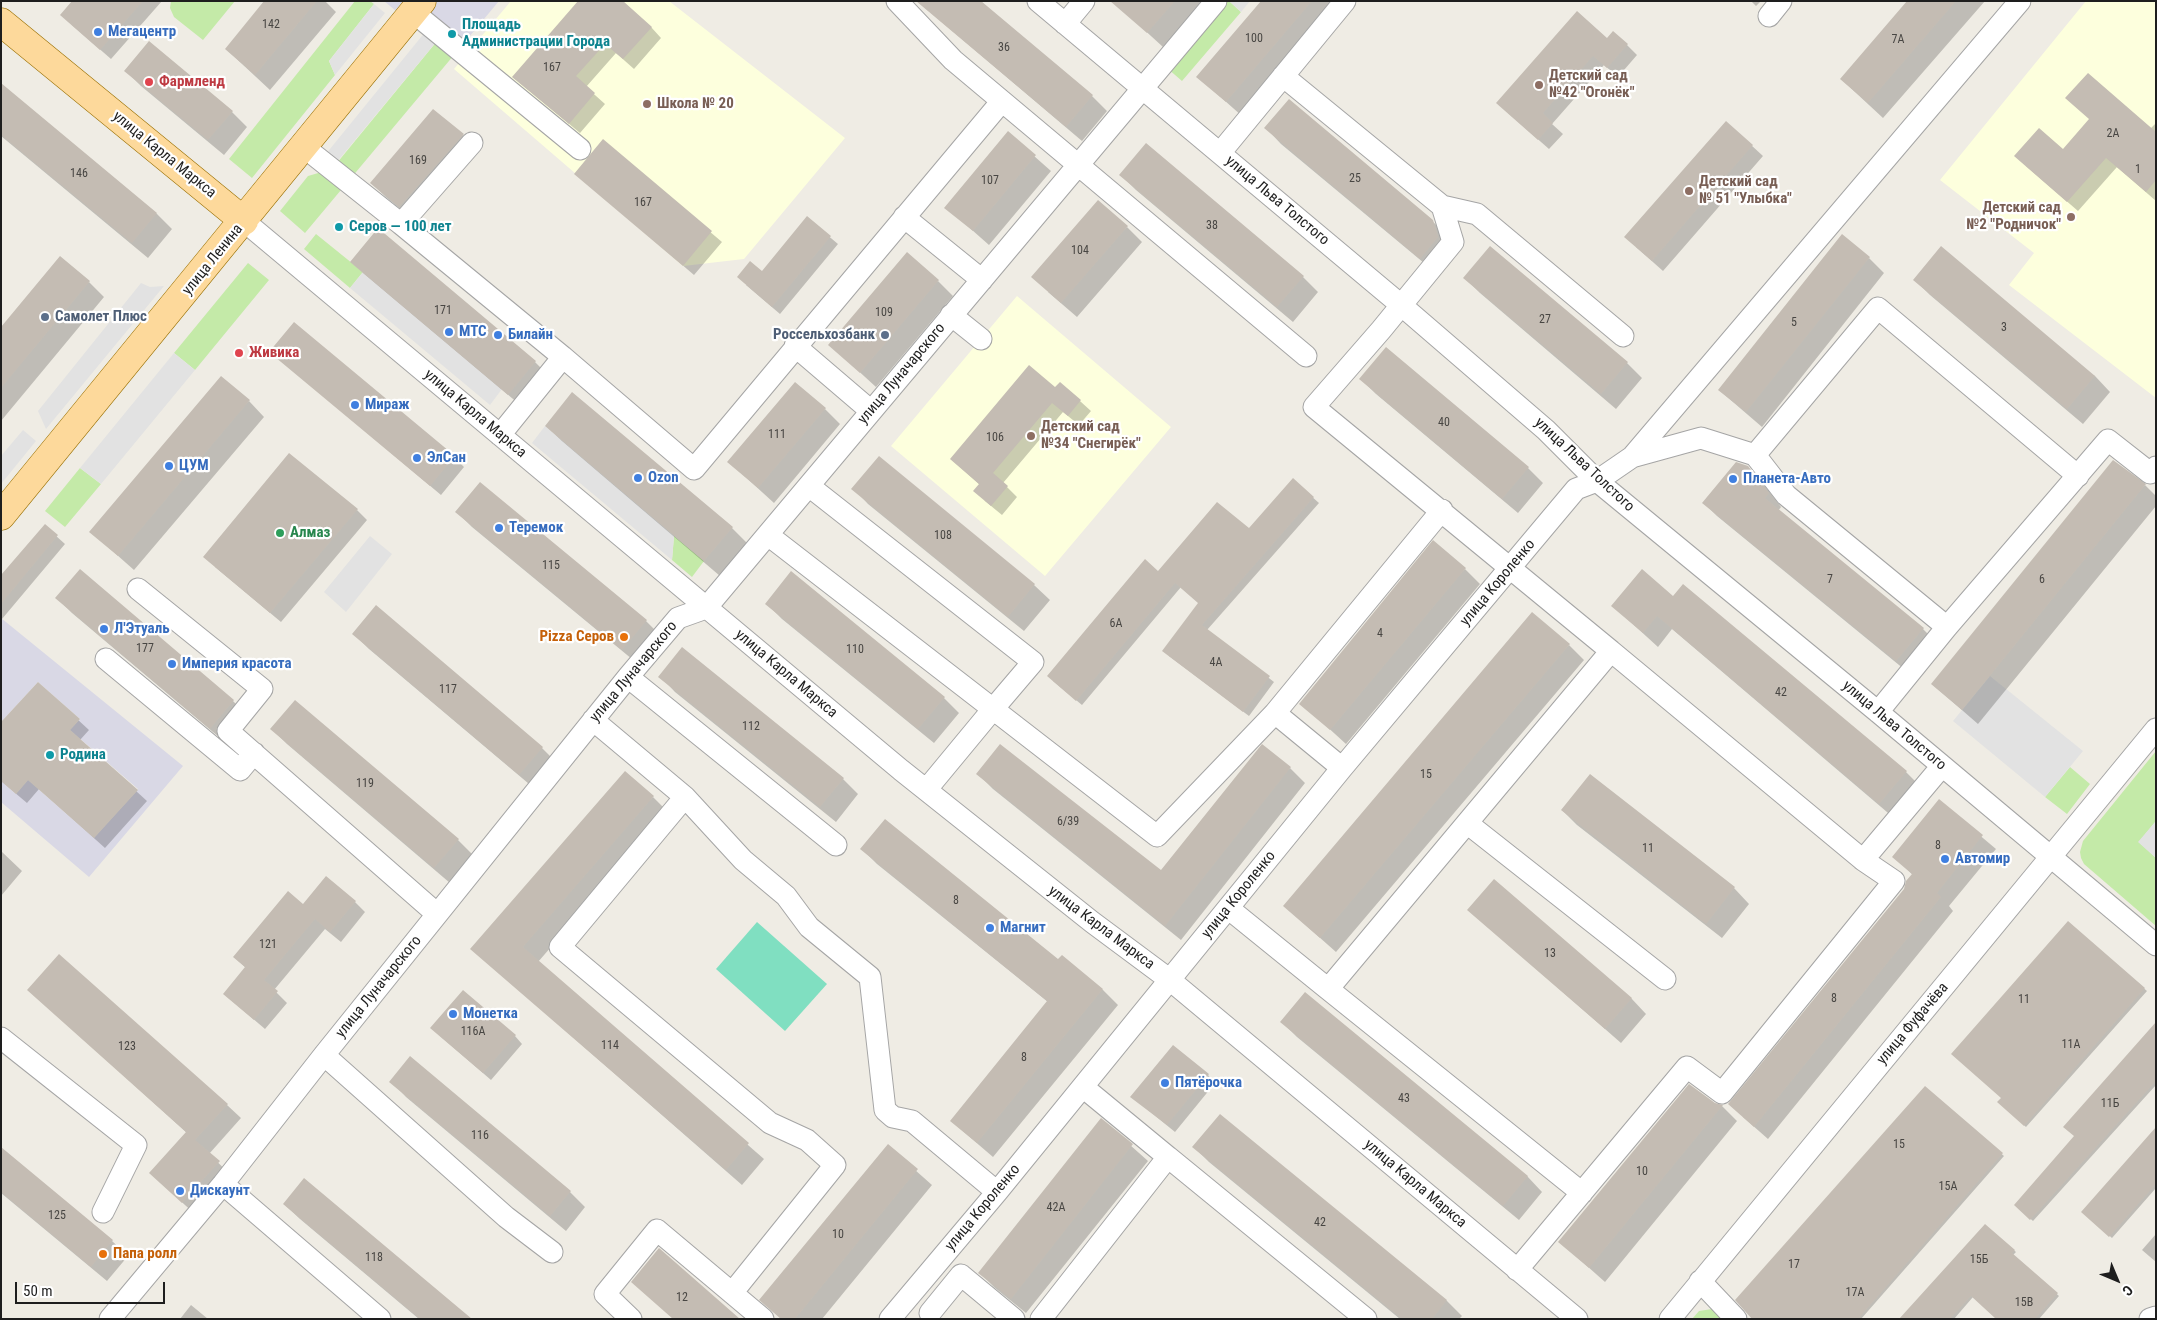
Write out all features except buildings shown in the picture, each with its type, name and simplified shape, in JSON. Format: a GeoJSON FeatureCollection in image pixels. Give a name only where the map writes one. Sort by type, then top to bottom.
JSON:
{"type":"FeatureCollection","features":[{"type":"Feature","properties":{"kind":"main road","name":"улица Ленина"},"geometry":{"type":"LineString","coordinates":[[1,516],[418,7]]}},
{"type":"Feature","properties":{"kind":"main road","name":"улица Карла Маркса"},"geometry":{"type":"LineString","coordinates":[[1,22],[244,221]]}},
{"type":"Feature","properties":{"kind":"street"},"geometry":{"type":"LineString","coordinates":[[897,1],[953,60],[1306,356]]}},
{"type":"Feature","properties":{"kind":"street","name":"улица Льва Толстого"},"geometry":{"type":"LineString","coordinates":[[1038,1],[1401,305],[1546,430],[1596,481],[1878,712],[2156,945]]}},
{"type":"Feature","properties":{"kind":"street"},"geometry":{"type":"LineString","coordinates":[[1064,24],[1084,1]]}},
{"type":"Feature","properties":{"kind":"street","name":"улица Луначарского"},"geometry":{"type":"LineString","coordinates":[[110,1319],[223,1184],[436,914],[490,850],[628,677],[678,618],[706,608],[1216,1]]}},
{"type":"Feature","properties":{"kind":"street"},"geometry":{"type":"LineString","coordinates":[[1220,153],[1345,1]]}},
{"type":"Feature","properties":{"kind":"street"},"geometry":{"type":"LineString","coordinates":[[1632,456],[2020,1]]}},
{"type":"Feature","properties":{"kind":"street"},"geometry":{"type":"LineString","coordinates":[[418,7],[580,149]]}},
{"type":"Feature","properties":{"kind":"street"},"geometry":{"type":"LineString","coordinates":[[1283,76],[1442,206],[1477,214],[1623,336]]}},
{"type":"Feature","properties":{"kind":"street"},"geometry":{"type":"LineString","coordinates":[[304,146],[563,357],[694,469],[1002,101]]}},
{"type":"Feature","properties":{"kind":"street"},"geometry":{"type":"LineString","coordinates":[[401,224],[472,143]]}},
{"type":"Feature","properties":{"kind":"street"},"geometry":{"type":"LineString","coordinates":[[1442,206],[1453,242],[1314,406],[1863,860],[1894,882],[1722,1093],[1687,1067],[1517,1270]]}},
{"type":"Feature","properties":{"kind":"street"},"geometry":{"type":"LineString","coordinates":[[904,217],[982,280]]}},
{"type":"Feature","properties":{"kind":"street","name":"улица Карла Маркса"},"geometry":{"type":"LineString","coordinates":[[244,221],[926,790],[1092,922],[1170,980],[1335,1115],[1577,1319]]}},
{"type":"Feature","properties":{"kind":"street"},"geometry":{"type":"LineString","coordinates":[[1755,455],[1878,308],[2078,476]]}},
{"type":"Feature","properties":{"kind":"street"},"geometry":{"type":"LineString","coordinates":[[952,316],[981,339]]}},
{"type":"Feature","properties":{"kind":"street"},"geometry":{"type":"LineString","coordinates":[[795,346],[871,411]]}},
{"type":"Feature","properties":{"kind":"street"},"geometry":{"type":"LineString","coordinates":[[500,435],[563,357]]}},
{"type":"Feature","properties":{"kind":"street"},"geometry":{"type":"LineString","coordinates":[[1632,456],[1702,438],[1755,455],[1786,494],[1947,627]]}},
{"type":"Feature","properties":{"kind":"street"},"geometry":{"type":"LineString","coordinates":[[1878,712],[1947,627],[2108,440],[2150,473],[2156,467]]}},
{"type":"Feature","properties":{"kind":"street","name":"улица Короленко"},"geometry":{"type":"LineString","coordinates":[[890,1319],[997,1192],[1342,768],[1512,568],[1576,489],[1596,481],[1632,456]]}},
{"type":"Feature","properties":{"kind":"street"},"geometry":{"type":"LineString","coordinates":[[809,486],[1033,662],[926,790]]}},
{"type":"Feature","properties":{"kind":"street"},"geometry":{"type":"LineString","coordinates":[[768,535],[1157,836],[1275,713],[1442,510]]}},
{"type":"Feature","properties":{"kind":"street"},"geometry":{"type":"LineString","coordinates":[[138,588],[262,689],[228,731],[436,914]]}},
{"type":"Feature","properties":{"kind":"street"},"geometry":{"type":"LineString","coordinates":[[1328,989],[1611,651]]}},
{"type":"Feature","properties":{"kind":"street"},"geometry":{"type":"LineString","coordinates":[[106,659],[240,770],[254,753]]}},
{"type":"Feature","properties":{"kind":"street"},"geometry":{"type":"LineString","coordinates":[[628,677],[836,844]]}},
{"type":"Feature","properties":{"kind":"street"},"geometry":{"type":"LineString","coordinates":[[1275,713],[1342,768]]}},
{"type":"Feature","properties":{"kind":"street"},"geometry":{"type":"LineString","coordinates":[[593,720],[685,797],[743,860],[786,896],[809,927],[870,977],[885,1110],[894,1117],[912,1121],[997,1192]]}},
{"type":"Feature","properties":{"kind":"street","name":"улица Фуфачёва"},"geometry":{"type":"LineString","coordinates":[[1670,1319],[2156,729]]}},
{"type":"Feature","properties":{"kind":"street"},"geometry":{"type":"LineString","coordinates":[[1863,860],[1942,766]]}},
{"type":"Feature","properties":{"kind":"street"},"geometry":{"type":"LineString","coordinates":[[685,797],[560,947],[770,1123],[807,1140],[835,1165],[732,1293]]}},
{"type":"Feature","properties":{"kind":"street"},"geometry":{"type":"LineString","coordinates":[[1467,823],[1665,979]]}},
{"type":"Feature","properties":{"kind":"street"},"geometry":{"type":"LineString","coordinates":[[1228,908],[1582,1193]]}},
{"type":"Feature","properties":{"kind":"street"},"geometry":{"type":"LineString","coordinates":[[1,1038],[136,1145],[103,1212]]}},
{"type":"Feature","properties":{"kind":"street"},"geometry":{"type":"LineString","coordinates":[[324,1055],[506,1217],[552,1252]]}},
{"type":"Feature","properties":{"kind":"street"},"geometry":{"type":"LineString","coordinates":[[1083,1087],[1366,1319]]}},
{"type":"Feature","properties":{"kind":"street"},"geometry":{"type":"LineString","coordinates":[[1041,1319],[1168,1157]]}},
{"type":"Feature","properties":{"kind":"street"},"geometry":{"type":"LineString","coordinates":[[223,1184],[380,1319]]}},
{"type":"Feature","properties":{"kind":"street"},"geometry":{"type":"LineString","coordinates":[[631,1319],[605,1294],[657,1230],[763,1319]]}},
{"type":"Feature","properties":{"kind":"street"},"geometry":{"type":"LineString","coordinates":[[910,1296],[934,1316],[961,1275],[1014,1319]]}},
{"type":"Feature","properties":{"kind":"street"},"geometry":{"type":"LineString","coordinates":[[1700,1281],[1736,1319]]}},
{"type":"Feature","properties":{"kind":"street"},"geometry":{"type":"LineString","coordinates":[[2150,1319],[2156,1317]]}},
{"type":"Feature","properties":{"kind":"shaded area","name":"Площадь Администрации Города"},"geometry":{"type":"Polygon","coordinates":[[[384,1],[499,1],[459,49],[407,20],[384,1]]]}},
{"type":"Feature","properties":{"kind":"shaded area","name":"Школа № 20"},"geometry":{"type":"Polygon","coordinates":[[[511,1],[669,1],[845,138],[744,259],[683,266],[454,69],[511,1]]]}},
{"type":"Feature","properties":{"kind":"shaded area"},"geometry":{"type":"Polygon","coordinates":[[[1229,1],[1250,1],[1241,12],[1229,1]]]}},
{"type":"Feature","properties":{"kind":"shaded area","name":"Детский сад №2 \"Родничок\""},"geometry":{"type":"Polygon","coordinates":[[[2086,1],[2156,1],[2156,398],[2009,285],[2034,253],[1940,180],[2086,1]]]}},
{"type":"Feature","properties":{"kind":"shaded area"},"geometry":{"type":"Polygon","coordinates":[[[374,4],[385,13],[335,75],[329,61],[374,4]]]}},
{"type":"Feature","properties":{"kind":"shaded area"},"geometry":{"type":"Polygon","coordinates":[[[430,26],[442,35],[331,169],[321,160],[430,26]]]}},
{"type":"Feature","properties":{"kind":"shaded area"},"geometry":{"type":"Polygon","coordinates":[[[363,272],[502,389],[490,405],[350,288],[363,272]]]}},
{"type":"Feature","properties":{"kind":"shaded area"},"geometry":{"type":"Polygon","coordinates":[[[141,283],[150,287],[164,286],[46,429],[38,411],[141,283]]]}},
{"type":"Feature","properties":{"kind":"shaded area","name":"Детский сад №34 \"Снегирёк\""},"geometry":{"type":"Polygon","coordinates":[[[1017,296],[1171,427],[1045,576],[891,446],[1017,296]]]}},
{"type":"Feature","properties":{"kind":"shaded area"},"geometry":{"type":"Polygon","coordinates":[[[174,353],[195,370],[101,484],[80,468],[174,353]]]}},
{"type":"Feature","properties":{"kind":"shaded area"},"geometry":{"type":"Polygon","coordinates":[[[545,426],[674,536],[672,560],[532,443],[545,426]]]}},
{"type":"Feature","properties":{"kind":"shaded area"},"geometry":{"type":"Polygon","coordinates":[[[23,430],[36,441],[1,484],[1,456],[23,430]]]}},
{"type":"Feature","properties":{"kind":"shaded area"},"geometry":{"type":"Polygon","coordinates":[[[370,536],[392,554],[346,612],[324,592],[370,536]]]}},
{"type":"Feature","properties":{"kind":"shaded area"},"geometry":{"type":"Polygon","coordinates":[[[1,618],[183,766],[89,877],[1,802],[1,781],[16,794],[28,780],[94,838],[138,789],[70,730],[80,719],[38,682],[1,722],[1,618]]]}},
{"type":"Feature","properties":{"kind":"shaded area"},"geometry":{"type":"Polygon","coordinates":[[[1990,676],[2083,751],[2045,797],[1953,721],[1990,676]]]}},
{"type":"Feature","properties":{"kind":"shaded area"},"geometry":{"type":"Polygon","coordinates":[[[2156,821],[2156,858],[2138,842],[2156,821]]]}},
{"type":"Feature","properties":{"kind":"green space"},"geometry":{"type":"Polygon","coordinates":[[[171,1],[235,1],[203,40],[174,17],[170,8],[171,1]]]}},
{"type":"Feature","properties":{"kind":"green space"},"geometry":{"type":"Polygon","coordinates":[[[355,1],[370,1],[374,4],[329,61],[335,75],[252,178],[229,159],[355,1]]]}},
{"type":"Feature","properties":{"kind":"green space"},"geometry":{"type":"Polygon","coordinates":[[[1224,1],[1229,1],[1241,12],[1182,81],[1167,68],[1224,1]]]}},
{"type":"Feature","properties":{"kind":"green space"},"geometry":{"type":"Polygon","coordinates":[[[442,35],[459,49],[305,233],[280,211],[308,176],[332,169],[442,35]]]}},
{"type":"Feature","properties":{"kind":"green space"},"geometry":{"type":"Polygon","coordinates":[[[316,234],[363,272],[350,288],[304,249],[316,234]]]}},
{"type":"Feature","properties":{"kind":"green space"},"geometry":{"type":"Polygon","coordinates":[[[248,263],[269,280],[195,370],[174,353],[248,263]]]}},
{"type":"Feature","properties":{"kind":"green space"},"geometry":{"type":"Polygon","coordinates":[[[80,468],[101,484],[65,527],[45,511],[80,468]]]}},
{"type":"Feature","properties":{"kind":"green space"},"geometry":{"type":"Polygon","coordinates":[[[674,536],[704,561],[692,577],[672,560],[674,536]]]}},
{"type":"Feature","properties":{"kind":"green space"},"geometry":{"type":"Polygon","coordinates":[[[2156,751],[2156,821],[2139,842],[2156,858],[2156,926],[2084,864],[2080,852],[2083,841],[2156,751]]]}},
{"type":"Feature","properties":{"kind":"green space"},"geometry":{"type":"Polygon","coordinates":[[[2070,767],[2090,784],[2067,814],[2045,797],[2070,767]]]}},
{"type":"Feature","properties":{"kind":"green space"},"geometry":{"type":"Polygon","coordinates":[[[757,922],[827,984],[785,1031],[716,969],[757,922]]]}},
{"type":"Feature","properties":{"kind":"green space"},"geometry":{"type":"Polygon","coordinates":[[[1712,1309],[1726,1319],[1692,1319],[1699,1311],[1712,1309]]]}},
{"type":"Feature","properties":{"kind":"place","name":"Мегацентр"},"geometry":{"type":"Point","coordinates":[98,32]}},
{"type":"Feature","properties":{"kind":"place","name":"Площадь Администрации Города"},"geometry":{"type":"Point","coordinates":[452,34]}},
{"type":"Feature","properties":{"kind":"place","name":"Фармленд"},"geometry":{"type":"Point","coordinates":[149,82]}},
{"type":"Feature","properties":{"kind":"place","name":"Детский сад №42 \"Огонёк\""},"geometry":{"type":"Point","coordinates":[1539,85]}},
{"type":"Feature","properties":{"kind":"place","name":"Школа № 20"},"geometry":{"type":"Point","coordinates":[647,104]}},
{"type":"Feature","properties":{"kind":"place","name":"Детский сад № 51 \"Улыбка\""},"geometry":{"type":"Point","coordinates":[1689,191]}},
{"type":"Feature","properties":{"kind":"place","name":"Детский сад №2 \"Родничок\""},"geometry":{"type":"Point","coordinates":[2071,217]}},
{"type":"Feature","properties":{"kind":"place","name":"Серов — 100 лет"},"geometry":{"type":"Point","coordinates":[339,227]}},
{"type":"Feature","properties":{"kind":"place","name":"Самолет Плюс"},"geometry":{"type":"Point","coordinates":[45,317]}},
{"type":"Feature","properties":{"kind":"place","name":"МТС"},"geometry":{"type":"Point","coordinates":[449,332]}},
{"type":"Feature","properties":{"kind":"place","name":"Билайн"},"geometry":{"type":"Point","coordinates":[498,335]}},
{"type":"Feature","properties":{"kind":"place","name":"Россельхозбанк"},"geometry":{"type":"Point","coordinates":[885,335]}},
{"type":"Feature","properties":{"kind":"place","name":"Живика"},"geometry":{"type":"Point","coordinates":[239,353]}},
{"type":"Feature","properties":{"kind":"place","name":"Мираж"},"geometry":{"type":"Point","coordinates":[355,405]}},
{"type":"Feature","properties":{"kind":"place","name":"Детский сад №34 \"Снегирёк\""},"geometry":{"type":"Point","coordinates":[1031,436]}},
{"type":"Feature","properties":{"kind":"place","name":"ЭлСан"},"geometry":{"type":"Point","coordinates":[417,458]}},
{"type":"Feature","properties":{"kind":"place","name":"ЦУМ"},"geometry":{"type":"Point","coordinates":[169,466]}},
{"type":"Feature","properties":{"kind":"place","name":"Ozon"},"geometry":{"type":"Point","coordinates":[638,478]}},
{"type":"Feature","properties":{"kind":"place","name":"Планета-Авто"},"geometry":{"type":"Point","coordinates":[1733,479]}},
{"type":"Feature","properties":{"kind":"place","name":"Теремок"},"geometry":{"type":"Point","coordinates":[499,528]}},
{"type":"Feature","properties":{"kind":"place","name":"Алмаз"},"geometry":{"type":"Point","coordinates":[280,533]}},
{"type":"Feature","properties":{"kind":"place","name":"Л'Этуаль"},"geometry":{"type":"Point","coordinates":[104,629]}},
{"type":"Feature","properties":{"kind":"place","name":"Pizza Серов"},"geometry":{"type":"Point","coordinates":[624,637]}},
{"type":"Feature","properties":{"kind":"place","name":"Империя красота"},"geometry":{"type":"Point","coordinates":[172,664]}},
{"type":"Feature","properties":{"kind":"place","name":"Родина"},"geometry":{"type":"Point","coordinates":[50,755]}},
{"type":"Feature","properties":{"kind":"place","name":"Автомир"},"geometry":{"type":"Point","coordinates":[1945,859]}},
{"type":"Feature","properties":{"kind":"place","name":"Магнит"},"geometry":{"type":"Point","coordinates":[990,928]}},
{"type":"Feature","properties":{"kind":"place","name":"Монетка"},"geometry":{"type":"Point","coordinates":[453,1014]}},
{"type":"Feature","properties":{"kind":"place","name":"Пятёрочка"},"geometry":{"type":"Point","coordinates":[1165,1083]}},
{"type":"Feature","properties":{"kind":"place","name":"Дискаунт"},"geometry":{"type":"Point","coordinates":[180,1191]}},
{"type":"Feature","properties":{"kind":"place","name":"Папа ролл"},"geometry":{"type":"Point","coordinates":[103,1254]}}]}
